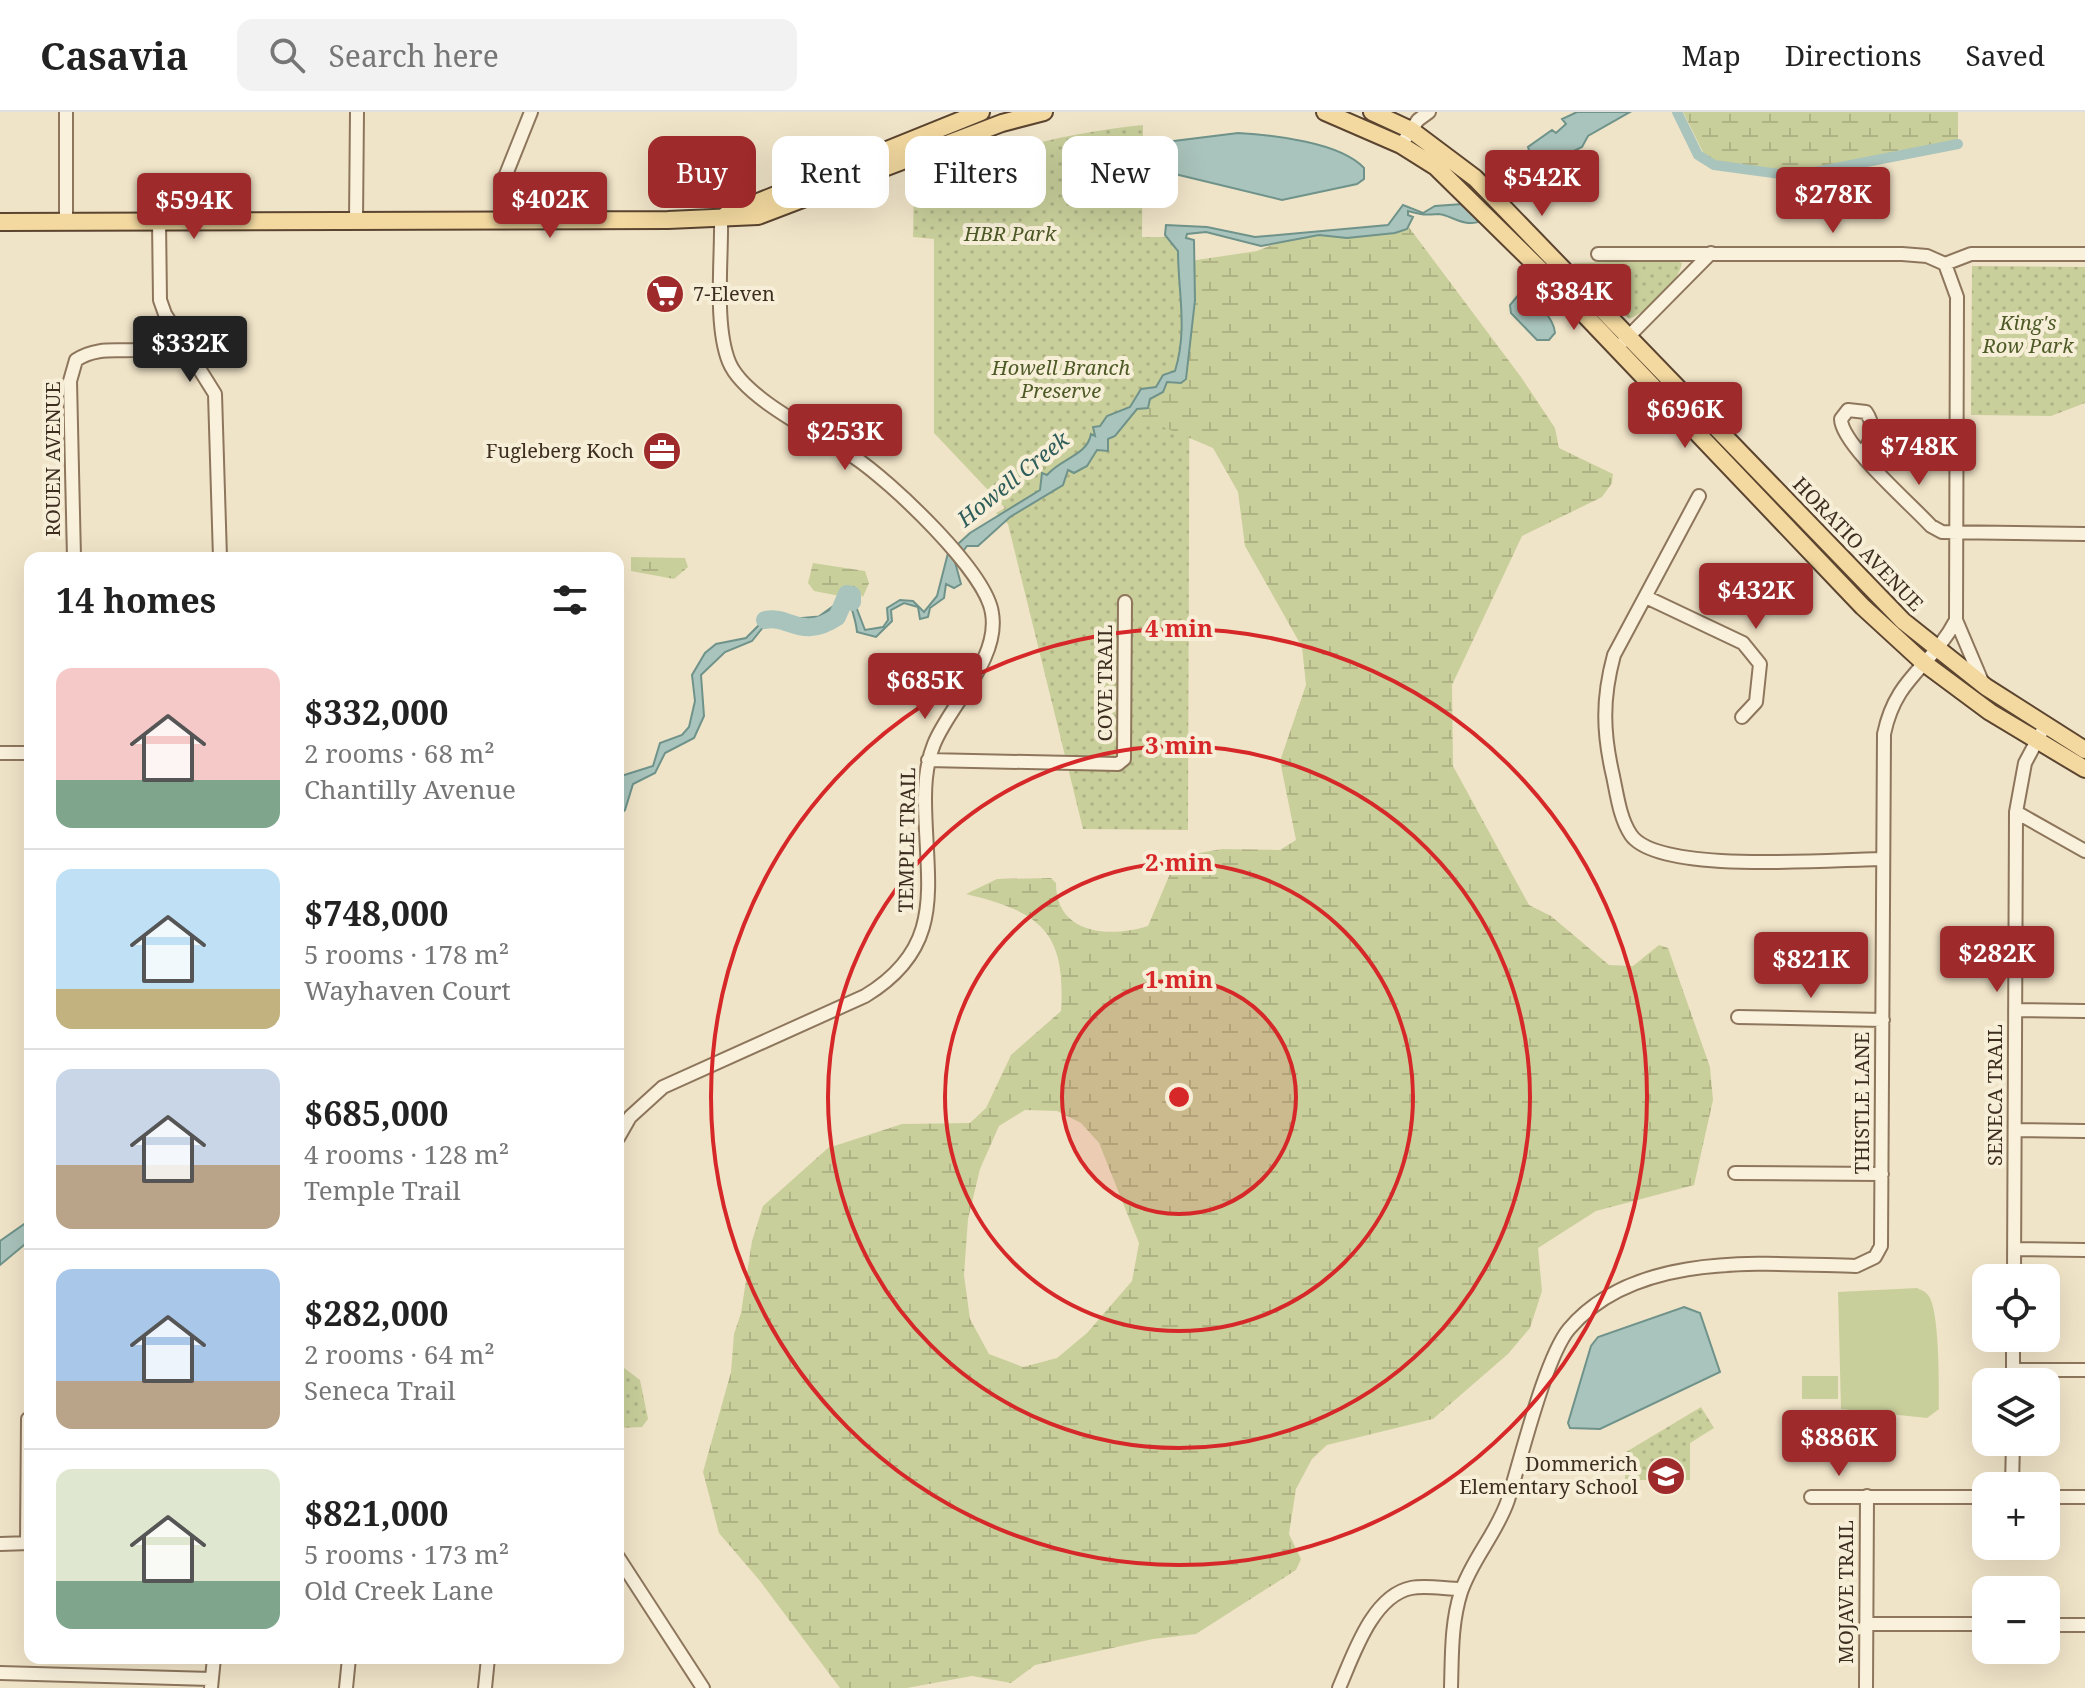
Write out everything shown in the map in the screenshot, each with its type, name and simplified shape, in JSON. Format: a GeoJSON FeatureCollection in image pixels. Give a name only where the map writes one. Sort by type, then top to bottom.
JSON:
{"type":"FeatureCollection","features":[{"type":"Feature","properties":{"kind":"main road"},"geometry":{"type":"LineString","coordinates":[[721,218],[752,202],[981,112]]}},
{"type":"Feature","properties":{"kind":"main road"},"geometry":{"type":"LineString","coordinates":[[0,222],[758,216],[1002,123],[1044,112]]}},
{"type":"Feature","properties":{"kind":"main road","name":"HORATIO AVENUE"},"geometry":{"type":"LineString","coordinates":[[1325,112],[1401,145],[1436,167],[1492,221],[1863,607],[1924,663],[1990,712],[2085,750]]}},
{"type":"Feature","properties":{"kind":"main road","name":"HORATIO AVENUE"},"geometry":{"type":"LineString","coordinates":[[1372,112],[1411,130],[1475,178],[1903,621],[2085,769]]}},
{"type":"Feature","properties":{"kind":"main road"},"geometry":{"type":"LineString","coordinates":[[1768,507],[1781,494]]}},
{"type":"Feature","properties":{"kind":"street"},"geometry":{"type":"LineString","coordinates":[[66,112],[66,221]]}},
{"type":"Feature","properties":{"kind":"street"},"geometry":{"type":"LineString","coordinates":[[356,221],[357,112]]}},
{"type":"Feature","properties":{"kind":"street"},"geometry":{"type":"LineString","coordinates":[[502,220],[505,177],[531,112]]}},
{"type":"Feature","properties":{"kind":"street"},"geometry":{"type":"LineString","coordinates":[[1401,145],[1429,112]]}},
{"type":"Feature","properties":{"kind":"street","name":"TEMPLE TRAIL"},"geometry":{"type":"LineString","coordinates":[[624,1130],[640,1107],[663,1087],[865,996],[891,980],[908,962],[925,925],[928,760],[941,728],[979,667],[993,629],[987,593],[964,563],[883,478],[769,403],[730,365],[723,341],[721,218]]}},
{"type":"Feature","properties":{"kind":"street"},"geometry":{"type":"LineString","coordinates":[[159,221],[160,300],[177,334],[215,394],[220,552]]}},
{"type":"Feature","properties":{"kind":"street"},"geometry":{"type":"LineString","coordinates":[[1616,349],[1711,253]]}},
{"type":"Feature","properties":{"kind":"street"},"geometry":{"type":"LineString","coordinates":[[1598,254],[1902,254],[1927,256],[1945,264],[1971,254],[2085,254]]}},
{"type":"Feature","properties":{"kind":"street"},"geometry":{"type":"LineString","coordinates":[[1945,264],[1957,297],[1956,620],[1973,666],[1986,687]]}},
{"type":"Feature","properties":{"kind":"street","name":"ROUEN AVENUE"},"geometry":{"type":"LineString","coordinates":[[74,552],[70,381],[76,360],[90,351],[147,351],[164,345],[177,334]]}},
{"type":"Feature","properties":{"kind":"street"},"geometry":{"type":"LineString","coordinates":[[1862,453],[1931,526],[1956,533],[2085,534]]}},
{"type":"Feature","properties":{"kind":"street"},"geometry":{"type":"LineString","coordinates":[[1699,496],[1648,598],[1614,655],[1602,713],[1619,804],[1632,836],[1659,854],[1692,861],[1883,859]]}},
{"type":"Feature","properties":{"kind":"street"},"geometry":{"type":"LineString","coordinates":[[1648,598],[1743,643],[1760,664],[1756,702],[1742,717]]}},
{"type":"Feature","properties":{"kind":"street","name":"COVE TRAIL"},"geometry":{"type":"LineString","coordinates":[[928,760],[1118,764],[1124,759],[1125,602]]}},
{"type":"Feature","properties":{"kind":"street","name":"THISTLE LANE"},"geometry":{"type":"LineString","coordinates":[[1451,1688],[1453,1628],[1462,1589],[1506,1505],[1553,1360],[1568,1330],[1597,1303],[1633,1284],[1723,1263],[1866,1263],[1881,1246],[1883,859],[1887,720],[1896,694],[1937,650],[1956,620]]}},
{"type":"Feature","properties":{"kind":"street","name":"SENECA TRAIL"},"geometry":{"type":"LineString","coordinates":[[2014,1264],[2016,812],[2021,777],[2041,734]]}},
{"type":"Feature","properties":{"kind":"street"},"geometry":{"type":"LineString","coordinates":[[0,753],[24,753]]}},
{"type":"Feature","properties":{"kind":"street"},"geometry":{"type":"LineString","coordinates":[[2016,812],[2085,851]]}},
{"type":"Feature","properties":{"kind":"street"},"geometry":{"type":"LineString","coordinates":[[2015,1010],[2085,1011]]}},
{"type":"Feature","properties":{"kind":"street"},"geometry":{"type":"LineString","coordinates":[[1738,1017],[1883,1020]]}},
{"type":"Feature","properties":{"kind":"street"},"geometry":{"type":"LineString","coordinates":[[2016,1130],[2085,1131]]}},
{"type":"Feature","properties":{"kind":"street"},"geometry":{"type":"LineString","coordinates":[[1735,1173],[1882,1174]]}},
{"type":"Feature","properties":{"kind":"street"},"geometry":{"type":"LineString","coordinates":[[2015,1249],[2085,1250]]}},
{"type":"Feature","properties":{"kind":"street"},"geometry":{"type":"LineString","coordinates":[[2060,1372],[2085,1370]]}},
{"type":"Feature","properties":{"kind":"street","name":"MOJAVE TRAIL"},"geometry":{"type":"LineString","coordinates":[[1866,1688],[1867,1496]]}},
{"type":"Feature","properties":{"kind":"street"},"geometry":{"type":"LineString","coordinates":[[1811,1497],[1972,1497]]}},
{"type":"Feature","properties":{"kind":"street"},"geometry":{"type":"LineString","coordinates":[[2060,1497],[2085,1497]]}},
{"type":"Feature","properties":{"kind":"street"},"geometry":{"type":"LineString","coordinates":[[0,1544],[24,1543]]}},
{"type":"Feature","properties":{"kind":"street"},"geometry":{"type":"LineString","coordinates":[[624,1566],[703,1688]]}},
{"type":"Feature","properties":{"kind":"street"},"geometry":{"type":"LineString","coordinates":[[1339,1688],[1370,1618],[1388,1602],[1409,1588],[1462,1589]]}},
{"type":"Feature","properties":{"kind":"street"},"geometry":{"type":"LineString","coordinates":[[1866,1624],[1972,1624]]}},
{"type":"Feature","properties":{"kind":"street"},"geometry":{"type":"LineString","coordinates":[[2060,1625],[2085,1625]]}},
{"type":"Feature","properties":{"kind":"street"},"geometry":{"type":"LineString","coordinates":[[0,1673],[211,1684],[213,1664]]}},
{"type":"Feature","properties":{"kind":"street"},"geometry":{"type":"LineString","coordinates":[[346,1688],[348,1664]]}},
{"type":"Feature","properties":{"kind":"street"},"geometry":{"type":"LineString","coordinates":[[485,1688],[487,1664]]}},
{"type":"Feature","properties":{"kind":"green space"},"geometry":{"type":"Polygon","coordinates":[[[1683,112],[1958,112],[1958,146],[1796,176],[1709,164],[1683,112]]]}},
{"type":"Feature","properties":{"kind":"green space","name":"Howell Branch Preserve"},"geometry":{"type":"Polygon","coordinates":[[[1143,125],[1143,136],[1071,136],[1143,125]]]}},
{"type":"Feature","properties":{"kind":"green space","name":"Howell Branch Preserve"},"geometry":{"type":"Polygon","coordinates":[[[1062,138],[1062,208],[1142,208],[1142,237],[1190,237],[1188,830],[1083,829],[1008,524],[996,513],[1005,508],[934,433],[934,239],[913,237],[914,208],[1046,208],[1046,142],[1062,138]]]}},
{"type":"Feature","properties":{"kind":"green space"},"geometry":{"type":"Polygon","coordinates":[[[1402,218],[1521,377],[1555,428],[1559,448],[1613,474],[1612,483],[1602,497],[1522,536],[1452,685],[1453,766],[1529,905],[1551,916],[1609,965],[1633,966],[1659,945],[1668,948],[1710,1067],[1713,1100],[1694,1185],[1596,1211],[1538,1248],[1542,1291],[1530,1328],[1508,1354],[1433,1419],[1327,1445],[1312,1459],[1296,1489],[1289,1534],[1301,1559],[1296,1570],[1196,1634],[1153,1639],[1035,1665],[1011,1683],[972,1676],[907,1688],[840,1688],[760,1581],[719,1533],[703,1472],[731,1372],[734,1334],[741,1313],[752,1241],[763,1206],[828,1148],[902,1124],[970,1123],[986,1108],[1011,1055],[1061,1011],[1059,962],[1044,930],[1013,909],[966,894],[997,879],[1051,878],[1056,883],[1058,900],[1075,923],[1102,931],[1133,930],[1148,926],[1177,857],[1222,849],[1280,850],[1296,840],[1280,761],[1306,685],[1302,647],[1245,546],[1238,492],[1213,448],[1161,426],[1125,419],[1152,389],[1180,373],[1190,261],[1257,251],[1292,237],[1385,229],[1402,218]],[[1025,1110],[999,1126],[980,1169],[968,1219],[964,1275],[970,1319],[989,1354],[1023,1367],[1057,1358],[1087,1333],[1132,1281],[1139,1243],[1099,1143],[1081,1123],[1057,1111],[1025,1110]]]}},
{"type":"Feature","properties":{"kind":"green space"},"geometry":{"type":"Polygon","coordinates":[[[1674,260],[1682,263],[1675,279],[1653,303],[1629,319],[1573,263],[1674,260]]]}},
{"type":"Feature","properties":{"kind":"green space","name":"King's Row Park"},"geometry":{"type":"Polygon","coordinates":[[[1972,266],[2085,267],[2085,403],[2051,416],[1971,415],[1972,266]]]}},
{"type":"Feature","properties":{"kind":"green space"},"geometry":{"type":"Polygon","coordinates":[[[631,557],[685,558],[688,567],[674,579],[631,571],[631,557]]]}},
{"type":"Feature","properties":{"kind":"green space"},"geometry":{"type":"Polygon","coordinates":[[[813,563],[865,571],[869,583],[863,597],[857,590],[847,588],[840,596],[814,591],[808,583],[813,563]]]}},
{"type":"Feature","properties":{"kind":"green space"},"geometry":{"type":"Polygon","coordinates":[[[1917,1288],[1928,1295],[1935,1316],[1939,1409],[1927,1418],[1841,1409],[1838,1292],[1917,1288]]]}},
{"type":"Feature","properties":{"kind":"green space"},"geometry":{"type":"Polygon","coordinates":[[[624,1368],[640,1380],[648,1419],[642,1427],[624,1428],[624,1368]]]}},
{"type":"Feature","properties":{"kind":"green space"},"geometry":{"type":"Polygon","coordinates":[[[1802,1376],[1838,1376],[1838,1399],[1802,1399],[1802,1376]]]}},
{"type":"Feature","properties":{"kind":"green space"},"geometry":{"type":"Polygon","coordinates":[[[1701,1407],[1714,1428],[1690,1443],[1690,1480],[1625,1480],[1626,1452],[1701,1407]]]}},
{"type":"Feature","properties":{"kind":"water"},"geometry":{"type":"Polygon","coordinates":[[[1577,112],[1630,112],[1588,136],[1582,147],[1549,163],[1543,172],[1535,168],[1506,204],[1478,222],[1468,223],[1441,214],[1422,214],[1408,211],[1408,215],[1413,217],[1407,229],[1395,233],[1347,238],[1319,235],[1261,246],[1206,232],[1187,234],[1186,238],[1194,240],[1195,300],[1186,379],[1181,383],[1167,382],[1163,392],[1150,399],[1148,408],[1137,409],[1115,436],[1108,439],[1108,451],[1097,450],[1087,466],[1074,473],[1068,470],[1063,485],[1010,517],[978,546],[967,546],[955,562],[961,584],[954,588],[946,584],[944,598],[930,608],[928,617],[920,619],[918,607],[904,603],[891,610],[892,621],[876,637],[857,632],[849,596],[845,603],[840,598],[847,588],[854,587],[860,601],[855,604],[865,630],[883,627],[888,620],[887,608],[900,600],[913,601],[924,612],[937,596],[948,553],[970,533],[1040,490],[1042,473],[1047,475],[1079,452],[1091,434],[1095,436],[1093,427],[1100,426],[1107,416],[1130,407],[1141,389],[1156,387],[1163,375],[1175,371],[1182,325],[1178,251],[1165,235],[1166,225],[1207,227],[1255,237],[1388,225],[1403,205],[1423,213],[1435,206],[1463,204],[1511,161],[1530,154],[1528,147],[1552,130],[1556,133],[1566,124],[1562,119],[1577,112]]]}},
{"type":"Feature","properties":{"kind":"water"},"geometry":{"type":"Polygon","coordinates":[[[1238,133],[1305,142],[1353,159],[1364,168],[1364,179],[1357,184],[1282,200],[1178,175],[1178,140],[1238,133]]]}},
{"type":"Feature","properties":{"kind":"water"},"geometry":{"type":"Polygon","coordinates":[[[1520,293],[1537,303],[1551,321],[1555,333],[1549,340],[1537,340],[1511,313],[1510,305],[1520,293]]]}},
{"type":"Feature","properties":{"kind":"water"},"geometry":{"type":"Polygon","coordinates":[[[767,617],[783,617],[787,624],[768,621],[752,641],[725,652],[701,675],[704,716],[694,738],[665,753],[655,773],[633,784],[624,811],[624,775],[653,766],[660,743],[682,735],[689,727],[695,701],[692,675],[705,653],[716,644],[746,638],[767,617]]]}},
{"type":"Feature","properties":{"kind":"water"},"geometry":{"type":"Polygon","coordinates":[[[24,1224],[24,1245],[0,1265],[0,1241],[24,1224]]]}},
{"type":"Feature","properties":{"kind":"water"},"geometry":{"type":"Polygon","coordinates":[[[1684,1307],[1700,1313],[1720,1372],[1600,1429],[1570,1428],[1568,1423],[1591,1346],[1598,1337],[1684,1307]]]}},
{"type":"Feature","properties":{"kind":"waterway"},"geometry":{"type":"LineString","coordinates":[[1677,112],[1698,155],[1714,165],[1795,176],[1958,144]]}},
{"type":"Feature","properties":{"kind":"waterway","name":"Howell Creek"},"geometry":{"type":"LineString","coordinates":[[765,620],[814,627],[837,617],[847,594],[852,595],[852,602]]}},
{"type":"Feature","properties":{"kind":"waterway"},"geometry":{"type":"LineString","coordinates":[[785,620],[819,617],[844,599]]}},
{"type":"Feature","properties":{"kind":"place","name":"7-Eleven"},"geometry":{"type":"Point","coordinates":[665,294]}},
{"type":"Feature","properties":{"kind":"place","name":"Fugleberg Koch"},"geometry":{"type":"Point","coordinates":[662,451]}},
{"type":"Feature","properties":{"kind":"place","name":"Dommerich Elementary School"},"geometry":{"type":"Point","coordinates":[1666,1476]}},
{"type":"Feature","properties":{"kind":"park label","name":"HBR Park"},"geometry":{"type":"Point","coordinates":[1010,234]}}]}
